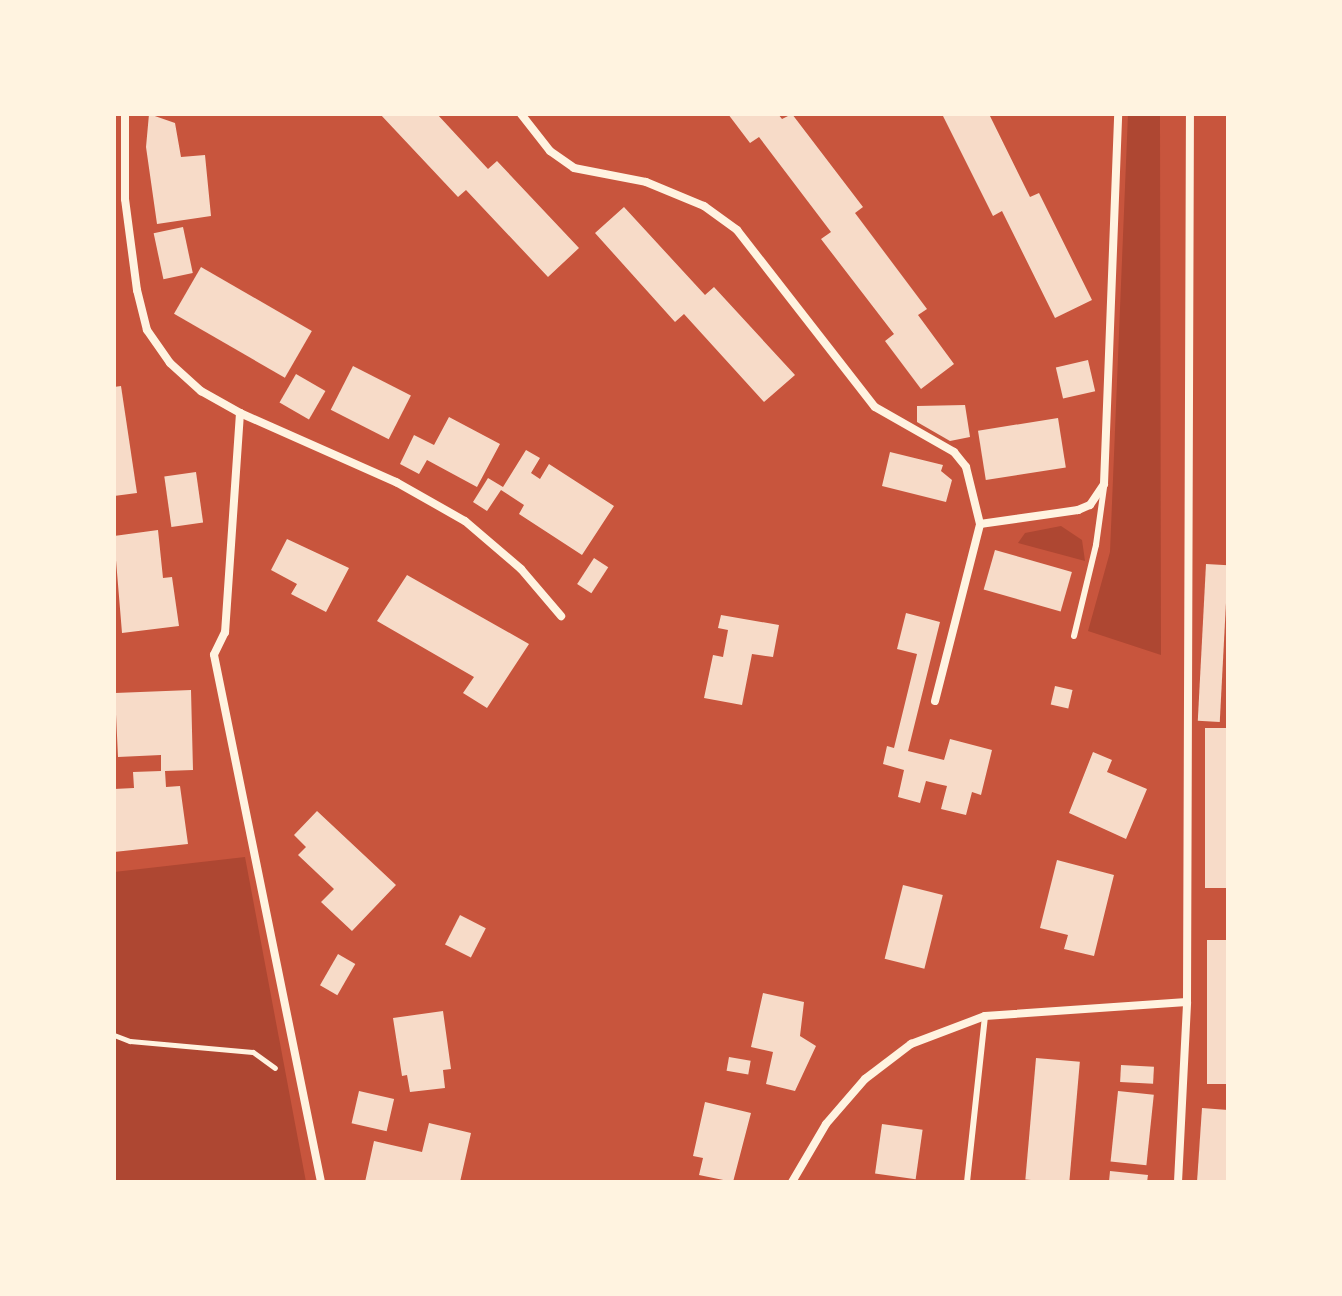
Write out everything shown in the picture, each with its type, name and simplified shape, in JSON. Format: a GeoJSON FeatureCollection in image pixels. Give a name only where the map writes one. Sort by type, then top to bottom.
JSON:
{"type":"FeatureCollection","features":[{"type":"Feature","properties":{"kind":"street"},"geometry":{"type":"LineString","coordinates":[[125,114],[125,199],[147,330],[190,381],[240,413],[396,482],[465,521],[521,569],[561,616]]}},
{"type":"Feature","properties":{"kind":"street"},"geometry":{"type":"LineString","coordinates":[[521,114],[550,151],[574,168],[646,182],[704,206],[737,230],[875,407],[954,452],[966,467],[980,524],[935,701]]}},
{"type":"Feature","properties":{"kind":"street"},"geometry":{"type":"LineString","coordinates":[[980,524],[1078,510],[1090,505],[1104,484],[1118,114]]}},
{"type":"Feature","properties":{"kind":"street"},"geometry":{"type":"LineString","coordinates":[[1178,1182],[1187,1002],[1190,114]]}},
{"type":"Feature","properties":{"kind":"street"},"geometry":{"type":"LineString","coordinates":[[240,413],[225,632],[214,655],[321,1182]]}},
{"type":"Feature","properties":{"kind":"street"},"geometry":{"type":"LineString","coordinates":[[792,1182],[826,1124],[865,1079],[911,1044],[985,1016],[1187,1002]]}},
{"type":"Feature","properties":{"kind":"lane"},"geometry":{"type":"LineString","coordinates":[[1074,636],[1096,545],[1104,484]]}},
{"type":"Feature","properties":{"kind":"lane"},"geometry":{"type":"LineString","coordinates":[[967,1182],[985,1016]]}},
{"type":"Feature","properties":{"kind":"path"},"geometry":{"type":"LineString","coordinates":[[114,1035],[130,1041],[253,1052],[302,1087]]}},
{"type":"Feature","properties":{"kind":"shaded area"},"geometry":{"type":"Polygon","coordinates":[[[1128,114],[1160,114],[1161,655],[1088,631],[1110,552],[1128,114]]]}},
{"type":"Feature","properties":{"kind":"shaded area"},"geometry":{"type":"Polygon","coordinates":[[[1061,526],[1082,540],[1085,561],[1018,543],[1025,533],[1061,526]]]}},
{"type":"Feature","properties":{"kind":"shaded area"},"geometry":{"type":"Polygon","coordinates":[[[245,857],[306,1182],[114,1182],[114,872],[245,857]]]}},
{"type":"Feature","properties":{"kind":"building"},"geometry":{"type":"Polygon","coordinates":[[[149,114],[175,123],[181,157],[205,155],[211,216],[157,224],[146,147],[149,114]]]}},
{"type":"Feature","properties":{"kind":"building"},"geometry":{"type":"Polygon","coordinates":[[[380,114],[437,114],[488,169],[497,161],[579,248],[548,277],[466,190],[458,197],[380,114]]]}},
{"type":"Feature","properties":{"kind":"building"},"geometry":{"type":"Polygon","coordinates":[[[728,114],[778,114],[782,119],[792,114],[863,207],[855,213],[927,309],[918,315],[954,364],[921,389],[885,341],[894,334],[821,239],[831,232],[759,137],[750,143],[728,114]]]}},
{"type":"Feature","properties":{"kind":"building"},"geometry":{"type":"Polygon","coordinates":[[[942,114],[989,114],[1030,197],[1039,193],[1092,300],[1055,318],[1002,211],[993,216],[942,114]]]}},
{"type":"Feature","properties":{"kind":"building"},"geometry":{"type":"Polygon","coordinates":[[[624,207],[705,295],[714,287],[795,375],[764,402],[684,314],[675,322],[595,233],[624,207]]]}},
{"type":"Feature","properties":{"kind":"building"},"geometry":{"type":"Polygon","coordinates":[[[183,227],[193,273],[163,279],[154,233],[183,227]]]}},
{"type":"Feature","properties":{"kind":"building"},"geometry":{"type":"Polygon","coordinates":[[[201,267],[312,331],[285,378],[174,314],[201,267]]]}},
{"type":"Feature","properties":{"kind":"building"},"geometry":{"type":"Polygon","coordinates":[[[1088,360],[1095,391],[1063,399],[1056,367],[1088,360]]]}},
{"type":"Feature","properties":{"kind":"building"},"geometry":{"type":"Polygon","coordinates":[[[353,366],[411,396],[389,439],[331,410],[353,366]]]}},
{"type":"Feature","properties":{"kind":"building"},"geometry":{"type":"Polygon","coordinates":[[[296,374],[325,391],[309,420],[280,403],[296,374]]]}},
{"type":"Feature","properties":{"kind":"building"},"geometry":{"type":"Polygon","coordinates":[[[121,386],[137,493],[114,496],[114,387],[121,386]]]}},
{"type":"Feature","properties":{"kind":"building"},"geometry":{"type":"Polygon","coordinates":[[[965,405],[970,437],[950,441],[917,422],[917,406],[965,405]]]}},
{"type":"Feature","properties":{"kind":"building"},"geometry":{"type":"Polygon","coordinates":[[[449,417],[500,444],[477,487],[427,460],[419,474],[400,464],[414,435],[434,445],[449,417]]]}},
{"type":"Feature","properties":{"kind":"building"},"geometry":{"type":"Polygon","coordinates":[[[1058,418],[1066,467],[986,480],[978,431],[1058,418]]]}},
{"type":"Feature","properties":{"kind":"building"},"geometry":{"type":"Polygon","coordinates":[[[526,450],[540,458],[531,473],[540,479],[549,464],[614,506],[582,555],[519,514],[524,505],[501,490],[487,511],[473,502],[488,478],[503,487],[526,450]]]}},
{"type":"Feature","properties":{"kind":"building"},"geometry":{"type":"Polygon","coordinates":[[[890,452],[943,465],[941,471],[952,480],[946,502],[882,486],[890,452]]]}},
{"type":"Feature","properties":{"kind":"building"},"geometry":{"type":"Polygon","coordinates":[[[196,472],[203,523],[171,527],[164,476],[196,472]]]}},
{"type":"Feature","properties":{"kind":"building"},"geometry":{"type":"Polygon","coordinates":[[[158,530],[163,578],[172,577],[179,626],[122,633],[114,536],[158,530]]]}},
{"type":"Feature","properties":{"kind":"building"},"geometry":{"type":"Polygon","coordinates":[[[287,539],[349,568],[326,612],[291,594],[297,584],[271,570],[287,539]]]}},
{"type":"Feature","properties":{"kind":"building"},"geometry":{"type":"Polygon","coordinates":[[[995,550],[1072,572],[1061,611],[984,589],[995,550]]]}},
{"type":"Feature","properties":{"kind":"building"},"geometry":{"type":"Polygon","coordinates":[[[594,558],[608,567],[591,593],[577,584],[594,558]]]}},
{"type":"Feature","properties":{"kind":"building"},"geometry":{"type":"Polygon","coordinates":[[[1206,564],[1228,565],[1220,722],[1198,721],[1206,564]]]}},
{"type":"Feature","properties":{"kind":"building"},"geometry":{"type":"Polygon","coordinates":[[[407,575],[529,644],[487,708],[463,693],[474,677],[377,621],[407,575]]]}},
{"type":"Feature","properties":{"kind":"building"},"geometry":{"type":"Polygon","coordinates":[[[906,613],[940,622],[908,751],[944,760],[950,739],[992,750],[981,795],[972,792],[966,815],[941,809],[947,786],[926,781],[920,803],[898,797],[904,770],[883,764],[887,746],[894,748],[917,654],[897,649],[906,613]]]}},
{"type":"Feature","properties":{"kind":"building"},"geometry":{"type":"Polygon","coordinates":[[[721,615],[779,625],[773,657],[752,654],[742,705],[704,698],[713,655],[723,657],[728,630],[718,628],[721,615]]]}},
{"type":"Feature","properties":{"kind":"building"},"geometry":{"type":"Polygon","coordinates":[[[1055,686],[1073,690],[1068,709],[1051,705],[1055,686]]]}},
{"type":"Feature","properties":{"kind":"building"},"geometry":{"type":"Polygon","coordinates":[[[191,690],[193,770],[165,771],[166,787],[180,786],[188,844],[114,852],[114,789],[134,788],[133,772],[161,771],[161,755],[118,757],[115,693],[191,690]]]}},
{"type":"Feature","properties":{"kind":"building"},"geometry":{"type":"Polygon","coordinates":[[[1205,728],[1228,728],[1228,888],[1205,888],[1205,728]]]}},
{"type":"Feature","properties":{"kind":"building"},"geometry":{"type":"Polygon","coordinates":[[[1093,752],[1112,760],[1107,772],[1147,789],[1126,839],[1069,813],[1093,752]]]}},
{"type":"Feature","properties":{"kind":"building"},"geometry":{"type":"Polygon","coordinates":[[[317,811],[396,885],[352,931],[321,902],[334,889],[298,855],[306,847],[294,835],[317,811]]]}},
{"type":"Feature","properties":{"kind":"building"},"geometry":{"type":"Polygon","coordinates":[[[1057,860],[1114,875],[1094,956],[1064,949],[1068,935],[1040,928],[1057,860]]]}},
{"type":"Feature","properties":{"kind":"building"},"geometry":{"type":"Polygon","coordinates":[[[903,885],[943,895],[924,969],[885,959],[903,885]]]}},
{"type":"Feature","properties":{"kind":"building"},"geometry":{"type":"Polygon","coordinates":[[[460,915],[486,928],[471,958],[445,944],[460,915]]]}},
{"type":"Feature","properties":{"kind":"building"},"geometry":{"type":"Polygon","coordinates":[[[1207,940],[1228,940],[1228,1084],[1207,1084],[1207,940]]]}},
{"type":"Feature","properties":{"kind":"building"},"geometry":{"type":"Polygon","coordinates":[[[338,954],[355,964],[337,995],[320,985],[338,954]]]}},
{"type":"Feature","properties":{"kind":"building"},"geometry":{"type":"Polygon","coordinates":[[[763,993],[804,1002],[800,1036],[816,1046],[795,1091],[766,1084],[773,1052],[751,1047],[763,993]]]}},
{"type":"Feature","properties":{"kind":"building"},"geometry":{"type":"Polygon","coordinates":[[[443,1011],[451,1069],[443,1070],[445,1088],[410,1092],[407,1075],[402,1076],[393,1018],[443,1011]]]}},
{"type":"Feature","properties":{"kind":"building"},"geometry":{"type":"Polygon","coordinates":[[[729,1057],[751,1061],[748,1075],[727,1071],[729,1057]]]}},
{"type":"Feature","properties":{"kind":"building"},"geometry":{"type":"Polygon","coordinates":[[[1036,1058],[1080,1062],[1069,1182],[1025,1180],[1036,1058]]]}},
{"type":"Feature","properties":{"kind":"building"},"geometry":{"type":"Polygon","coordinates":[[[1121,1065],[1154,1067],[1153,1084],[1120,1082],[1121,1065]]]}},
{"type":"Feature","properties":{"kind":"building"},"geometry":{"type":"Polygon","coordinates":[[[359,1091],[394,1099],[387,1131],[352,1123],[359,1091]]]}},
{"type":"Feature","properties":{"kind":"building"},"geometry":{"type":"Polygon","coordinates":[[[1118,1091],[1154,1095],[1146,1165],[1111,1162],[1118,1091]]]}},
{"type":"Feature","properties":{"kind":"building"},"geometry":{"type":"Polygon","coordinates":[[[705,1102],[751,1113],[733,1182],[699,1175],[703,1158],[693,1156],[705,1102]]]}},
{"type":"Feature","properties":{"kind":"building"},"geometry":{"type":"Polygon","coordinates":[[[1202,1108],[1228,1110],[1228,1182],[1197,1182],[1202,1108]]]}},
{"type":"Feature","properties":{"kind":"building"},"geometry":{"type":"Polygon","coordinates":[[[429,1123],[471,1133],[460,1182],[365,1182],[374,1141],[422,1152],[429,1123]]]}},
{"type":"Feature","properties":{"kind":"building"},"geometry":{"type":"Polygon","coordinates":[[[882,1124],[923,1130],[916,1179],[875,1174],[882,1124]]]}},
{"type":"Feature","properties":{"kind":"building"},"geometry":{"type":"Polygon","coordinates":[[[1110,1171],[1148,1175],[1147,1182],[1109,1182],[1110,1171]]]}}]}
